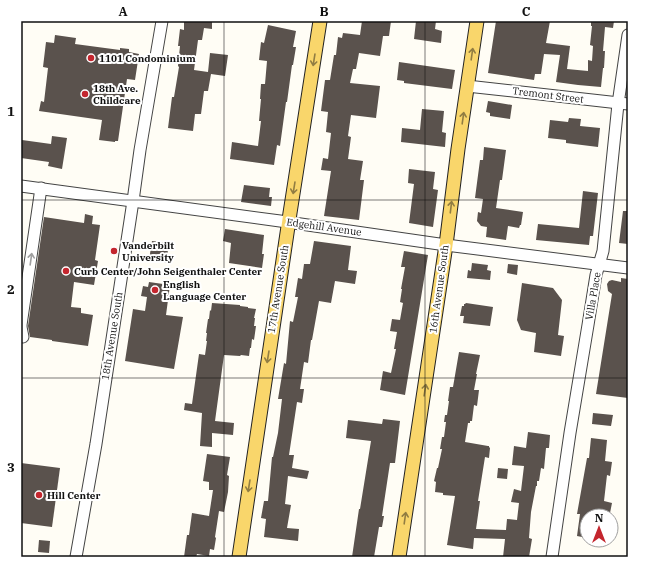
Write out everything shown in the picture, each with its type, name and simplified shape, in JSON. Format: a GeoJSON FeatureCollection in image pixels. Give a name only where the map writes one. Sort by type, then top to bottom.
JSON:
{"type":"FeatureCollection","features":[{"type":"Feature","properties":{"kind":"main road","name":"17th Avenue South"},"geometry":{"type":"LineString","coordinates":[[238,557],[288,222],[320,21]]}},
{"type":"Feature","properties":{"kind":"main road","name":"16th Avenue South"},"geometry":{"type":"LineString","coordinates":[[399,557],[446,246],[457,156],[477,21]]}},
{"type":"Feature","properties":{"kind":"street","name":"18th Avenue South"},"geometry":{"type":"LineString","coordinates":[[76,557],[96,444],[140,150],[162,21]]}},
{"type":"Feature","properties":{"kind":"street","name":"Villa Place"},"geometry":{"type":"LineString","coordinates":[[552,557],[571,426],[596,275],[603,251],[623,104],[628,35]]}},
{"type":"Feature","properties":{"kind":"street","name":"Tremont Street"},"geometry":{"type":"LineString","coordinates":[[467,86],[623,104]]}},
{"type":"Feature","properties":{"kind":"street","name":"Edgehill Avenue"},"geometry":{"type":"LineString","coordinates":[[21,186],[288,222],[446,246],[628,268]]}},
{"type":"Feature","properties":{"kind":"street"},"geometry":{"type":"LineString","coordinates":[[22,330],[41,188]]}},
{"type":"Feature","properties":{"kind":"building"},"geometry":{"type":"Polygon","coordinates":[[[184,21],[212,22],[212,29],[204,28],[202,40],[198,40],[194,70],[208,72],[210,53],[228,55],[225,76],[211,74],[208,91],[204,91],[201,114],[195,114],[193,131],[168,128],[172,97],[174,97],[179,67],[180,46],[178,46],[180,29],[184,30],[184,21]]]}},
{"type":"Feature","properties":{"kind":"building"},"geometry":{"type":"Polygon","coordinates":[[[362,21],[391,21],[389,36],[383,36],[380,56],[359,53],[356,69],[353,69],[350,83],[380,86],[376,118],[351,115],[348,136],[351,137],[348,159],[363,161],[360,180],[364,180],[359,220],[324,216],[331,171],[321,170],[323,158],[328,159],[331,133],[326,132],[328,112],[321,111],[325,80],[330,80],[334,55],[336,55],[338,37],[342,38],[343,33],[360,35],[362,21]]]}},
{"type":"Feature","properties":{"kind":"building"},"geometry":{"type":"Polygon","coordinates":[[[416,21],[436,21],[435,29],[442,31],[441,43],[414,39],[416,21]]]}},
{"type":"Feature","properties":{"kind":"building"},"geometry":{"type":"Polygon","coordinates":[[[496,21],[550,21],[546,43],[570,46],[567,69],[588,71],[588,60],[592,61],[593,46],[590,45],[592,26],[591,21],[614,21],[613,28],[605,27],[603,51],[605,51],[604,68],[601,87],[556,82],[560,55],[544,54],[541,74],[535,74],[534,80],[488,73],[496,21]]]}},
{"type":"Feature","properties":{"kind":"building"},"geometry":{"type":"Polygon","coordinates":[[[268,25],[296,31],[293,47],[296,47],[280,146],[277,145],[274,165],[230,159],[232,142],[258,146],[261,121],[259,121],[261,84],[265,84],[267,61],[259,60],[261,42],[264,43],[268,25]]]}},
{"type":"Feature","properties":{"kind":"building"},"geometry":{"type":"Polygon","coordinates":[[[55,35],[76,38],[75,44],[120,50],[120,48],[129,49],[129,52],[139,54],[135,80],[127,79],[118,141],[99,140],[102,120],[39,111],[41,101],[44,102],[48,68],[43,67],[46,42],[54,43],[55,35]]]}},
{"type":"Feature","properties":{"kind":"building"},"geometry":{"type":"Polygon","coordinates":[[[399,62],[455,70],[452,89],[404,83],[404,81],[397,80],[399,62]]]}},
{"type":"Feature","properties":{"kind":"building"},"geometry":{"type":"Polygon","coordinates":[[[488,101],[512,105],[510,119],[490,116],[490,113],[486,112],[488,101]]]}},
{"type":"Feature","properties":{"kind":"building"},"geometry":{"type":"Polygon","coordinates":[[[422,109],[444,111],[442,132],[446,133],[445,147],[401,142],[402,128],[420,130],[422,109]]]}},
{"type":"Feature","properties":{"kind":"building"},"geometry":{"type":"Polygon","coordinates":[[[569,118],[581,119],[580,126],[600,128],[598,147],[566,143],[566,140],[548,138],[550,120],[568,122],[569,118]]]}},
{"type":"Feature","properties":{"kind":"building"},"geometry":{"type":"Polygon","coordinates":[[[52,136],[67,138],[62,169],[48,166],[49,162],[21,158],[22,140],[51,144],[52,136]]]}},
{"type":"Feature","properties":{"kind":"building"},"geometry":{"type":"Polygon","coordinates":[[[484,147],[506,150],[496,208],[523,212],[521,225],[519,228],[508,226],[506,240],[486,237],[487,227],[481,226],[477,221],[478,212],[481,213],[483,199],[475,198],[480,160],[483,160],[484,147]]]}},
{"type":"Feature","properties":{"kind":"building"},"geometry":{"type":"Polygon","coordinates":[[[409,169],[435,172],[433,189],[438,190],[433,227],[409,223],[414,184],[408,183],[409,169]]]}},
{"type":"Feature","properties":{"kind":"building"},"geometry":{"type":"Polygon","coordinates":[[[244,185],[270,188],[269,197],[272,197],[271,206],[241,202],[244,185]]]}},
{"type":"Feature","properties":{"kind":"building"},"geometry":{"type":"Polygon","coordinates":[[[583,191],[598,193],[593,236],[590,236],[589,245],[536,240],[538,224],[579,228],[583,191]]]}},
{"type":"Feature","properties":{"kind":"building"},"geometry":{"type":"Polygon","coordinates":[[[623,211],[628,211],[628,244],[619,243],[623,211]]]}},
{"type":"Feature","properties":{"kind":"building","name":"Curb Center/John Seigenthaler Center"},"geometry":{"type":"Polygon","coordinates":[[[85,214],[93,216],[92,224],[100,225],[95,260],[98,261],[94,285],[74,282],[71,307],[81,308],[81,313],[93,315],[88,346],[30,337],[28,326],[44,217],[84,223],[85,214]]]}},
{"type":"Feature","properties":{"kind":"building"},"geometry":{"type":"Polygon","coordinates":[[[225,229],[264,235],[262,268],[229,263],[231,243],[223,241],[225,229]]]}},
{"type":"Feature","properties":{"kind":"building"},"geometry":{"type":"Polygon","coordinates":[[[152,241],[169,243],[166,263],[149,260],[152,241]]]}},
{"type":"Feature","properties":{"kind":"building"},"geometry":{"type":"Polygon","coordinates":[[[314,241],[351,246],[348,270],[357,271],[355,284],[335,281],[331,303],[319,301],[308,363],[304,362],[300,389],[304,389],[302,403],[297,402],[289,455],[294,455],[292,468],[309,471],[307,479],[288,476],[285,504],[291,505],[287,528],[299,529],[298,541],[264,537],[266,519],[261,518],[264,501],[268,501],[272,457],[278,433],[282,399],[278,399],[284,363],[286,364],[290,321],[293,322],[298,297],[295,297],[298,278],[302,279],[304,264],[310,264],[314,241]]]}},
{"type":"Feature","properties":{"kind":"building"},"geometry":{"type":"Polygon","coordinates":[[[404,251],[428,255],[405,395],[380,390],[383,371],[391,373],[396,349],[394,349],[397,332],[390,331],[392,319],[400,320],[403,303],[400,302],[405,267],[401,267],[404,251]]]}},
{"type":"Feature","properties":{"kind":"building"},"geometry":{"type":"Polygon","coordinates":[[[472,263],[488,265],[487,270],[491,271],[490,280],[467,278],[468,270],[471,271],[472,263]]]}},
{"type":"Feature","properties":{"kind":"building"},"geometry":{"type":"Polygon","coordinates":[[[508,264],[518,265],[517,275],[507,273],[508,264]]]}},
{"type":"Feature","properties":{"kind":"building"},"geometry":{"type":"Polygon","coordinates":[[[621,278],[628,279],[628,398],[596,394],[612,294],[608,291],[607,284],[612,280],[621,282],[621,278]]]}},
{"type":"Feature","properties":{"kind":"building"},"geometry":{"type":"Polygon","coordinates":[[[149,282],[170,285],[166,315],[183,317],[174,369],[125,361],[133,309],[145,311],[147,297],[141,296],[143,286],[148,287],[149,282]]]}},
{"type":"Feature","properties":{"kind":"building"},"geometry":{"type":"Polygon","coordinates":[[[522,283],[553,288],[562,300],[558,335],[564,336],[561,356],[534,352],[536,333],[521,330],[517,320],[522,283]]]}},
{"type":"Feature","properties":{"kind":"building"},"geometry":{"type":"Polygon","coordinates":[[[212,303],[240,305],[256,309],[254,326],[256,326],[254,340],[252,339],[249,356],[224,355],[215,421],[234,423],[233,435],[212,433],[212,447],[200,446],[202,413],[184,410],[185,403],[192,404],[199,354],[205,355],[207,341],[206,333],[212,303]]]}},
{"type":"Feature","properties":{"kind":"building"},"geometry":{"type":"Polygon","coordinates":[[[466,303],[493,307],[490,326],[463,323],[464,316],[460,316],[462,306],[466,303]]]}},
{"type":"Feature","properties":{"kind":"building"},"geometry":{"type":"Polygon","coordinates":[[[459,352],[480,355],[474,390],[479,390],[477,406],[474,405],[472,421],[468,423],[465,442],[489,446],[490,448],[489,458],[485,457],[478,501],[480,501],[476,529],[506,530],[507,519],[517,520],[519,503],[511,502],[514,489],[521,491],[524,466],[512,465],[514,446],[526,448],[528,432],[550,435],[549,448],[546,448],[544,469],[541,468],[539,481],[537,481],[531,512],[529,538],[532,539],[529,557],[503,557],[505,539],[474,538],[473,549],[447,545],[455,496],[443,495],[443,493],[435,492],[436,482],[434,481],[442,449],[440,449],[442,437],[444,437],[446,422],[444,422],[445,415],[447,415],[450,387],[453,387],[459,352]]]}},
{"type":"Feature","properties":{"kind":"building"},"geometry":{"type":"Polygon","coordinates":[[[593,413],[613,415],[611,426],[592,424],[593,413]]]}},
{"type":"Feature","properties":{"kind":"building"},"geometry":{"type":"Polygon","coordinates":[[[383,419],[400,421],[395,463],[390,463],[382,516],[384,516],[382,527],[379,527],[374,557],[352,557],[371,441],[346,438],[348,420],[382,424],[383,419]]]}},
{"type":"Feature","properties":{"kind":"building"},"geometry":{"type":"Polygon","coordinates":[[[591,438],[607,440],[605,461],[612,462],[610,476],[607,475],[604,501],[612,503],[611,508],[579,508],[579,514],[577,514],[587,458],[589,458],[591,438]]]}},
{"type":"Feature","properties":{"kind":"building"},"geometry":{"type":"Polygon","coordinates":[[[207,454],[230,457],[227,475],[229,476],[228,492],[224,512],[219,511],[214,550],[210,549],[209,556],[197,554],[196,557],[184,557],[192,513],[209,516],[213,490],[209,490],[209,482],[203,481],[207,454]]]}},
{"type":"Feature","properties":{"kind":"building","name":"Hill Center"},"geometry":{"type":"Polygon","coordinates":[[[21,463],[60,468],[52,527],[21,523],[21,463]]]}},
{"type":"Feature","properties":{"kind":"building"},"geometry":{"type":"Polygon","coordinates":[[[498,468],[508,469],[507,479],[497,478],[498,468]]]}},
{"type":"Feature","properties":{"kind":"building"},"geometry":{"type":"Polygon","coordinates":[[[579,521],[579,536],[577,536],[579,521]]]}},
{"type":"Feature","properties":{"kind":"building"},"geometry":{"type":"Polygon","coordinates":[[[39,540],[50,541],[49,553],[38,552],[39,540]]]}},
{"type":"Feature","properties":{"kind":"place","name":"1101 Condominium"},"geometry":{"type":"Point","coordinates":[91,58]}},
{"type":"Feature","properties":{"kind":"place","name":"18th Ave. Childcare"},"geometry":{"type":"Point","coordinates":[85,94]}},
{"type":"Feature","properties":{"kind":"place","name":"Vanderbilt University"},"geometry":{"type":"Point","coordinates":[114,251]}},
{"type":"Feature","properties":{"kind":"place","name":"Curb Center/John Seigenthaler Center"},"geometry":{"type":"Point","coordinates":[66,271]}},
{"type":"Feature","properties":{"kind":"place","name":"English Language Center"},"geometry":{"type":"Point","coordinates":[155,290]}},
{"type":"Feature","properties":{"kind":"place","name":"Hill Center"},"geometry":{"type":"Point","coordinates":[39,495]}}]}
